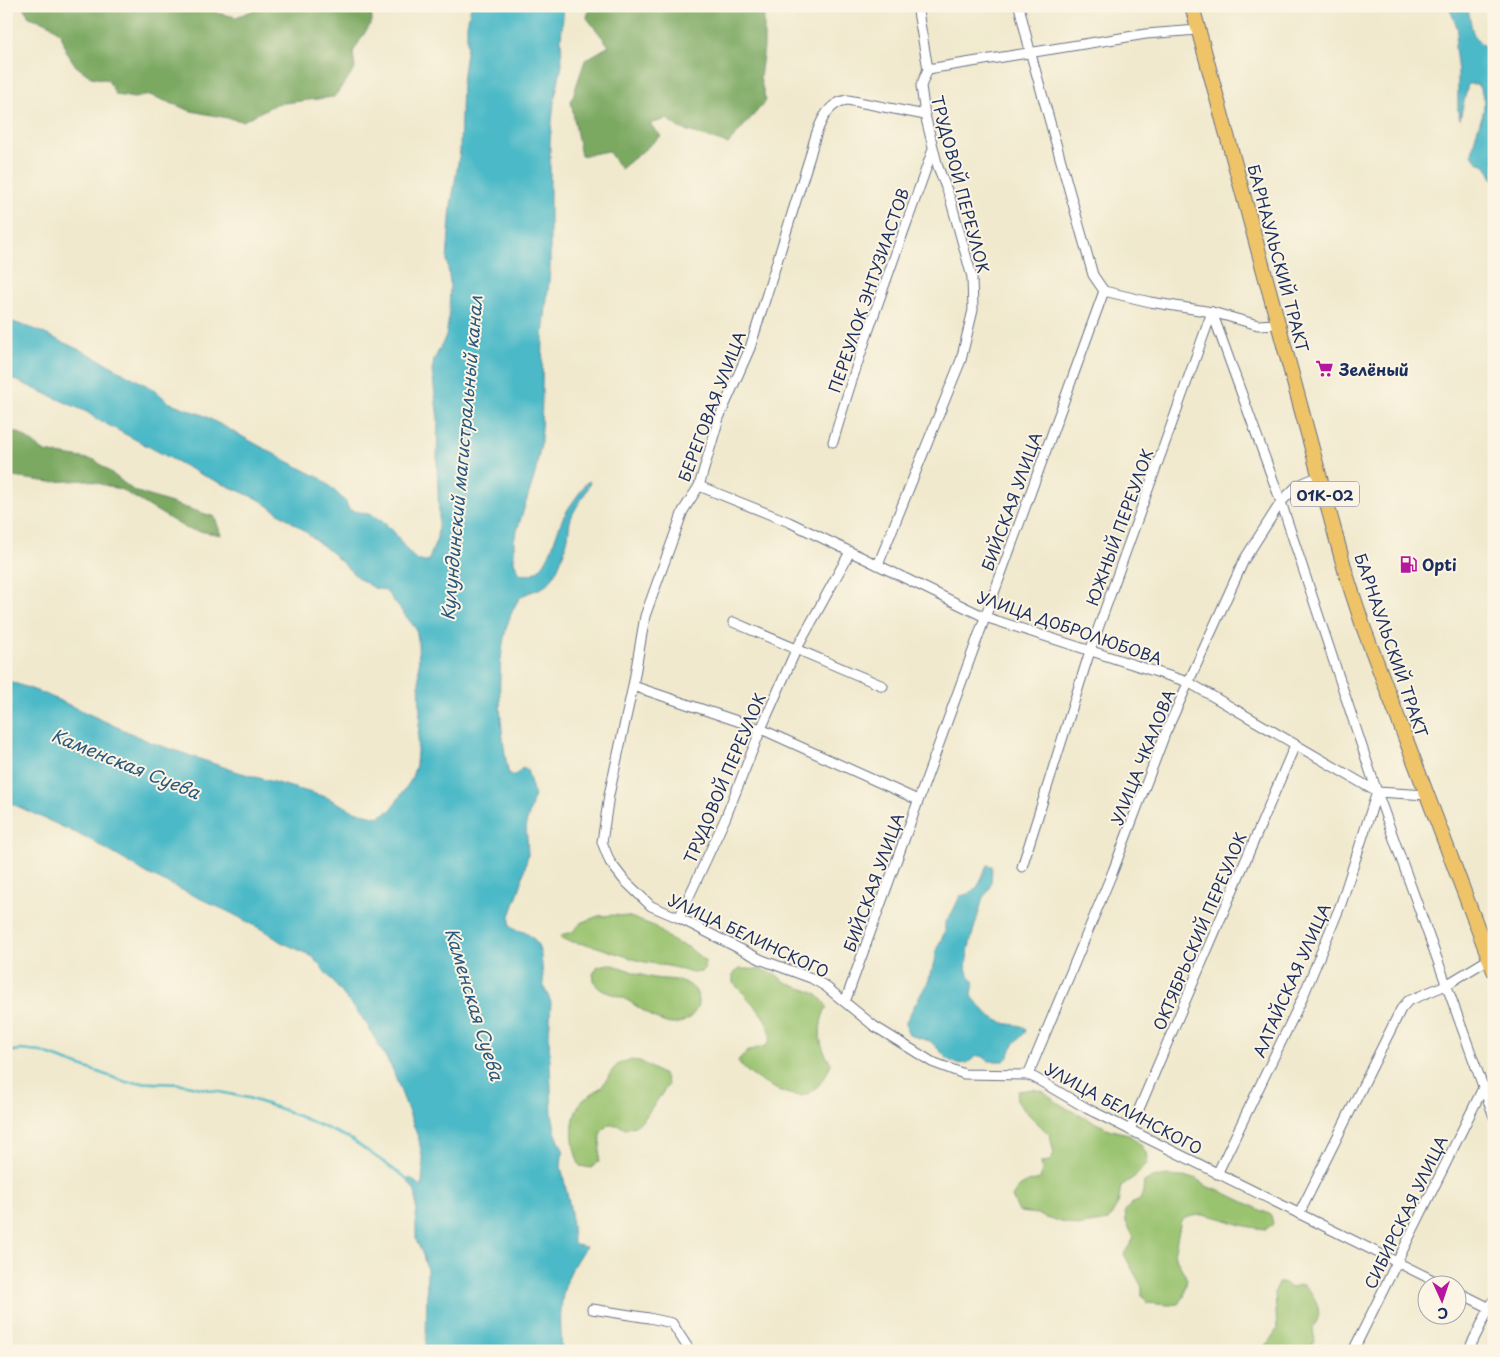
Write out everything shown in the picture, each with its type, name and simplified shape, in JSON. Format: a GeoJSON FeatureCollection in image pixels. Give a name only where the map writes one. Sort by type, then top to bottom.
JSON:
{"type":"FeatureCollection","features":[{"type":"Feature","properties":{"kind":"main road","name":"БАРНАУЛЬСКИЙ ТРАКТ"},"geometry":{"type":"LineString","coordinates":[[1192,6],[1346,574],[1364,629],[1492,965]]}},
{"type":"Feature","properties":{"kind":"street","name":"ТРУДОВОЙ ПЕРЕУЛОК"},"geometry":{"type":"LineString","coordinates":[[878,565],[961,360],[973,310],[972,277],[950,198],[933,148],[925,115],[921,86],[928,69],[917,6]]}},
{"type":"Feature","properties":{"kind":"street"},"geometry":{"type":"LineString","coordinates":[[1019,6],[1030,52],[1093,275],[1104,290],[1150,302],[1212,312],[1258,325],[1278,324]]}},
{"type":"Feature","properties":{"kind":"street"},"geometry":{"type":"LineString","coordinates":[[928,69],[1146,34],[1198,30]]}},
{"type":"Feature","properties":{"kind":"street","name":"БЕРЕГОВАЯ УЛИЦА"},"geometry":{"type":"LineString","coordinates":[[602,842],[609,794],[633,686],[645,616],[683,511],[699,486],[719,418],[750,348],[818,126],[835,104],[848,100],[925,115]]}},
{"type":"Feature","properties":{"kind":"street","name":"ПЕРЕУЛОК ЭНТУЗИАСТОВ"},"geometry":{"type":"LineString","coordinates":[[833,442],[850,382],[933,148]]}},
{"type":"Feature","properties":{"kind":"street","name":"БИЙСКАЯ УЛИЦА"},"geometry":{"type":"LineString","coordinates":[[845,1002],[1104,290]]}},
{"type":"Feature","properties":{"kind":"street"},"geometry":{"type":"LineString","coordinates":[[1212,312],[1281,502],[1377,792],[1494,1117]]}},
{"type":"Feature","properties":{"kind":"street","name":"ЮЖНЫЙ ПЕРЕУЛОК"},"geometry":{"type":"LineString","coordinates":[[1022,867],[1090,651],[1212,312]]}},
{"type":"Feature","properties":{"kind":"street","name":"УЛИЦА ЧКАЛОВА"},"geometry":{"type":"LineString","coordinates":[[1028,1075],[1113,871],[1165,734],[1244,560],[1281,502],[1298,486],[1320,476]]}},
{"type":"Feature","properties":{"kind":"street","name":"УЛИЦА ДОБРОЛЮБОВА"},"geometry":{"type":"LineString","coordinates":[[699,486],[789,522],[985,617],[1188,682],[1377,792],[1427,795]]}},
{"type":"Feature","properties":{"kind":"street","name":"ТРУДОВОЙ ПЕРЕУЛОК"},"geometry":{"type":"LineString","coordinates":[[679,918],[724,819],[761,728],[796,650],[850,552]]}},
{"type":"Feature","properties":{"kind":"street"},"geometry":{"type":"LineString","coordinates":[[733,622],[883,686]]}},
{"type":"Feature","properties":{"kind":"street"},"geometry":{"type":"LineString","coordinates":[[633,686],[761,728],[918,800]]}},
{"type":"Feature","properties":{"kind":"street","name":"ОКТЯБРЬСКИЙ ПЕРЕУЛОК"},"geometry":{"type":"LineString","coordinates":[[1130,1130],[1295,744]]}},
{"type":"Feature","properties":{"kind":"street","name":"АЛТАЙСКАЯ УЛИЦА"},"geometry":{"type":"LineString","coordinates":[[1218,1174],[1302,1000],[1342,904],[1377,792]]}},
{"type":"Feature","properties":{"kind":"street","name":"УЛИЦА БЕЛИНСКОГО"},"geometry":{"type":"LineString","coordinates":[[602,842],[610,862],[624,880],[651,906],[762,960],[811,978],[825,986],[874,1026],[932,1062],[964,1074],[1028,1075],[1088,1109],[1421,1274]]}},
{"type":"Feature","properties":{"kind":"street"},"geometry":{"type":"LineString","coordinates":[[1299,1214],[1401,1009],[1408,1001],[1492,965]]}},
{"type":"Feature","properties":{"kind":"street","name":"СИБИРСКАЯ УЛИЦА"},"geometry":{"type":"LineString","coordinates":[[1353,1351],[1484,1086]]}},
{"type":"Feature","properties":{"kind":"street"},"geometry":{"type":"LineString","coordinates":[[1468,1297],[1491,1309]]}},
{"type":"Feature","properties":{"kind":"street"},"geometry":{"type":"LineString","coordinates":[[1468,1351],[1491,1309],[1494,1299]]}},
{"type":"Feature","properties":{"kind":"street"},"geometry":{"type":"LineString","coordinates":[[592,1309],[650,1318],[672,1324],[690,1350]]}},
{"type":"Feature","properties":{"kind":"green space"},"geometry":{"type":"Polygon","coordinates":[[[23,6],[211,6],[217,13],[236,17],[265,6],[371,6],[372,21],[353,52],[355,69],[334,97],[276,104],[243,121],[191,111],[150,95],[134,98],[116,95],[108,80],[91,77],[76,66],[66,51],[61,34],[48,23],[29,17],[23,6]]]}},
{"type":"Feature","properties":{"kind":"green space"},"geometry":{"type":"Polygon","coordinates":[[[589,6],[764,6],[764,47],[760,78],[766,101],[728,144],[679,128],[667,119],[650,124],[661,136],[621,169],[608,151],[581,156],[571,102],[585,60],[609,46],[587,18],[589,6]]]}},
{"type":"Feature","properties":{"kind":"green space"},"geometry":{"type":"Polygon","coordinates":[[[6,431],[18,432],[45,452],[95,460],[134,491],[215,517],[221,535],[187,529],[122,490],[87,480],[50,482],[6,477],[6,431]]]}},
{"type":"Feature","properties":{"kind":"green space"},"geometry":{"type":"Polygon","coordinates":[[[616,915],[630,917],[654,926],[674,942],[688,947],[705,961],[704,970],[692,973],[673,967],[640,961],[594,946],[568,941],[560,937],[563,934],[571,933],[581,923],[598,916],[616,915]]]}},
{"type":"Feature","properties":{"kind":"green space"},"geometry":{"type":"Polygon","coordinates":[[[609,964],[644,976],[685,983],[695,990],[698,996],[697,1007],[694,1013],[685,1021],[673,1024],[667,1023],[654,1018],[629,1001],[602,990],[595,984],[593,974],[598,966],[609,964]]]}},
{"type":"Feature","properties":{"kind":"green space"},"geometry":{"type":"Polygon","coordinates":[[[740,969],[771,973],[790,984],[816,994],[827,1007],[821,1022],[820,1033],[821,1044],[831,1063],[821,1082],[810,1093],[798,1096],[768,1086],[758,1080],[738,1061],[747,1052],[766,1046],[770,1038],[770,1031],[763,1016],[733,983],[733,974],[740,969]]]}},
{"type":"Feature","properties":{"kind":"green space"},"geometry":{"type":"Polygon","coordinates":[[[630,1060],[640,1061],[665,1076],[668,1085],[644,1119],[635,1126],[625,1129],[619,1125],[608,1125],[601,1132],[599,1161],[591,1168],[580,1166],[573,1141],[575,1114],[584,1099],[603,1085],[616,1066],[630,1060]]]}},
{"type":"Feature","properties":{"kind":"green space"},"geometry":{"type":"Polygon","coordinates":[[[1034,1089],[1044,1092],[1058,1103],[1079,1115],[1111,1130],[1128,1134],[1141,1145],[1146,1153],[1148,1162],[1137,1175],[1121,1186],[1118,1204],[1108,1221],[1077,1226],[1037,1214],[1019,1212],[1012,1197],[1023,1184],[1040,1179],[1042,1171],[1041,1162],[1050,1161],[1054,1154],[1050,1135],[1022,1108],[1016,1099],[1018,1091],[1034,1089]]]}},
{"type":"Feature","properties":{"kind":"green space"},"geometry":{"type":"Polygon","coordinates":[[[1168,1176],[1195,1178],[1208,1187],[1223,1192],[1271,1215],[1273,1224],[1266,1229],[1254,1228],[1206,1215],[1198,1215],[1181,1220],[1174,1254],[1187,1279],[1184,1297],[1178,1304],[1169,1305],[1148,1303],[1142,1295],[1142,1287],[1124,1254],[1134,1238],[1126,1222],[1125,1211],[1131,1204],[1140,1200],[1144,1182],[1151,1178],[1168,1176]]]}},
{"type":"Feature","properties":{"kind":"green space"},"geometry":{"type":"Polygon","coordinates":[[[1278,1283],[1291,1288],[1304,1285],[1318,1305],[1317,1322],[1313,1328],[1315,1341],[1309,1348],[1298,1351],[1263,1351],[1277,1329],[1275,1292],[1278,1283]]]}},
{"type":"Feature","properties":{"kind":"water"},"geometry":{"type":"Polygon","coordinates":[[[471,6],[564,6],[561,38],[562,65],[554,102],[550,141],[550,271],[543,335],[541,444],[535,474],[514,540],[514,562],[520,574],[530,574],[538,570],[544,563],[566,512],[586,483],[590,481],[571,518],[565,548],[554,575],[548,584],[520,598],[509,619],[501,661],[500,685],[502,731],[508,771],[510,775],[515,775],[522,768],[527,770],[534,794],[526,824],[528,854],[521,885],[510,916],[510,926],[532,937],[538,945],[541,955],[544,987],[551,1002],[549,1037],[552,1114],[556,1134],[564,1152],[561,1166],[571,1212],[573,1242],[576,1245],[586,1247],[569,1274],[563,1296],[561,1306],[562,1351],[426,1351],[427,1270],[416,1240],[416,1195],[408,1182],[410,1178],[422,1187],[423,1161],[419,1140],[393,1070],[366,1023],[313,957],[281,942],[231,913],[150,875],[87,838],[6,801],[6,680],[45,694],[150,742],[238,772],[326,797],[354,811],[378,817],[391,810],[411,780],[416,765],[420,713],[418,639],[416,629],[385,590],[374,588],[358,578],[332,553],[302,529],[260,500],[200,474],[87,412],[6,376],[6,320],[34,329],[93,356],[155,390],[168,402],[203,415],[322,479],[346,502],[349,510],[368,514],[379,519],[392,530],[412,556],[428,562],[437,538],[439,516],[438,419],[432,371],[434,360],[446,336],[449,315],[450,283],[447,261],[451,206],[460,151],[462,81],[467,45],[467,25],[471,6]]]}},
{"type":"Feature","properties":{"kind":"water"},"geometry":{"type":"Polygon","coordinates":[[[1449,6],[1466,6],[1476,38],[1494,56],[1494,180],[1486,165],[1477,162],[1472,154],[1484,109],[1483,97],[1477,84],[1468,84],[1460,119],[1455,46],[1458,30],[1449,6]]]}},
{"type":"Feature","properties":{"kind":"water"},"geometry":{"type":"Polygon","coordinates":[[[987,865],[992,866],[991,883],[983,897],[967,959],[968,974],[974,980],[972,996],[990,1016],[1004,1023],[1024,1027],[1026,1031],[1013,1045],[1004,1061],[989,1061],[982,1056],[977,1056],[967,1063],[958,1064],[949,1060],[930,1041],[909,1035],[906,1022],[928,982],[935,962],[937,948],[945,932],[945,923],[960,896],[972,892],[978,885],[987,865]]]}},
{"type":"Feature","properties":{"kind":"waterway"},"geometry":{"type":"LineString","coordinates":[[6,1052],[21,1050],[41,1052],[126,1082],[182,1084],[248,1098],[284,1110],[349,1138],[409,1180]]}},
{"type":"Feature","properties":{"kind":"place","name":"Зелёный"},"geometry":{"type":"Point","coordinates":[1325,369]}},
{"type":"Feature","properties":{"kind":"place","name":"Opti"},"geometry":{"type":"Point","coordinates":[1408,564]}},
{"type":"Feature","properties":{"kind":"water label","name":"Кулундинский магистральный канал"},"geometry":{"type":"Point","coordinates":[461,458]}},
{"type":"Feature","properties":{"kind":"water label","name":"Каменская Суева"},"geometry":{"type":"Point","coordinates":[126,763]}},
{"type":"Feature","properties":{"kind":"water label","name":"Каменская Суева"},"geometry":{"type":"Point","coordinates":[475,1004]}}]}
